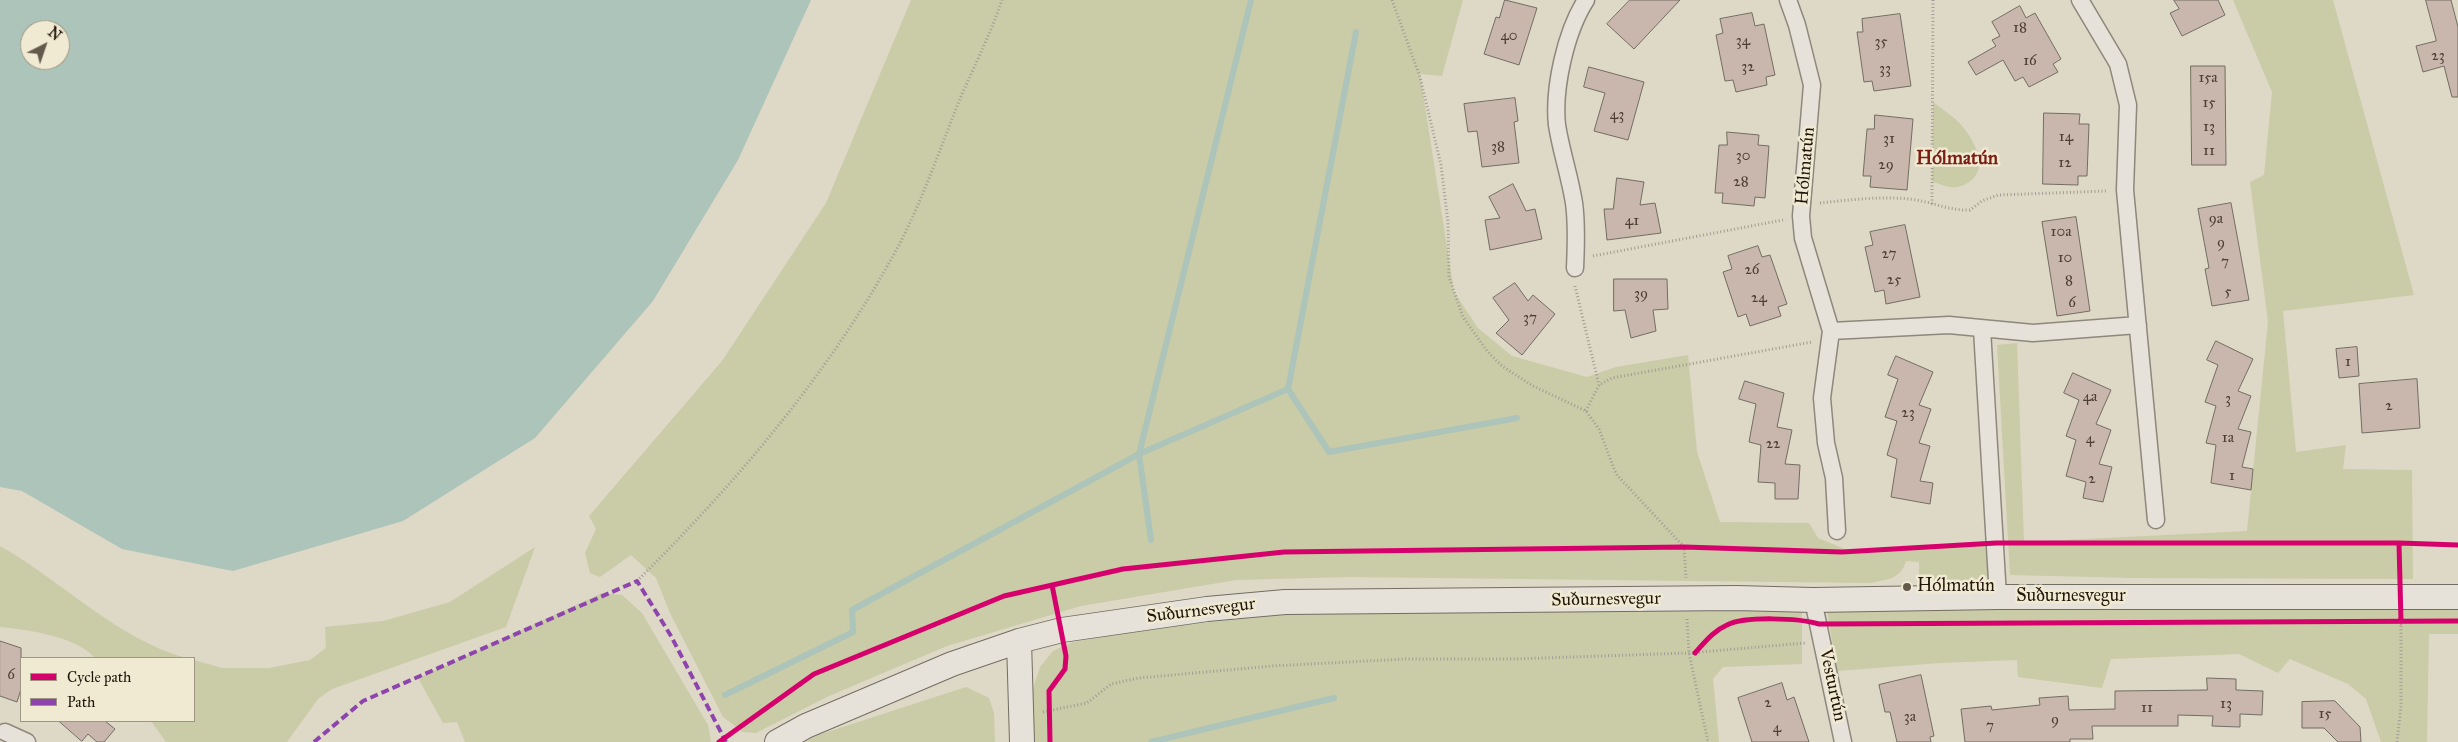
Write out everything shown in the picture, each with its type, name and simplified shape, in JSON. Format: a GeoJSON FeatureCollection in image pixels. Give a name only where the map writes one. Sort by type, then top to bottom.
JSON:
{"type":"FeatureCollection","features":[{"type":"Feature","properties":{"kind":"street"},"geometry":{"type":"LineString","coordinates":[[1575,264],[1574,204],[1557,124],[1558,90],[1564,53],[1572,27],[1586,0]]}},
{"type":"Feature","properties":{"kind":"street","name":"Hólmatún"},"geometry":{"type":"LineString","coordinates":[[1788,0],[1797,24],[1812,85],[1802,210],[1803,238],[1830,335],[1822,398],[1826,443],[1834,478],[1837,531]]}},
{"type":"Feature","properties":{"kind":"street"},"geometry":{"type":"LineString","coordinates":[[2080,0],[2118,64],[2128,106],[2125,190],[2156,520]]}},
{"type":"Feature","properties":{"kind":"street"},"geometry":{"type":"LineString","coordinates":[[1830,335],[1949,324],[1982,329],[2033,332],[2138,325]]}},
{"type":"Feature","properties":{"kind":"street"},"geometry":{"type":"LineString","coordinates":[[1982,329],[1987,379],[1998,597]]}},
{"type":"Feature","properties":{"kind":"street","name":"Suðurnesvegur"},"geometry":{"type":"LineString","coordinates":[[777,742],[806,726],[952,664],[1019,641],[1062,630],[1123,620],[1207,609],[1285,602],[1813,600],[1998,597],[2458,597]]}},
{"type":"Feature","properties":{"kind":"street","name":"Vesturtún"},"geometry":{"type":"LineString","coordinates":[[1813,600],[1844,742]]}},
{"type":"Feature","properties":{"kind":"street"},"geometry":{"type":"LineString","coordinates":[[1019,641],[1022,742]]}},
{"type":"Feature","properties":{"kind":"street"},"geometry":{"type":"LineString","coordinates":[[5,732],[27,742]]}},
{"type":"Feature","properties":{"kind":"path"},"geometry":{"type":"LineString","coordinates":[[637,581],[695,523],[749,461],[815,376],[865,301],[901,240],[1002,0]]}},
{"type":"Feature","properties":{"kind":"path"},"geometry":{"type":"LineString","coordinates":[[1392,0],[1420,77],[1441,165],[1448,222],[1449,276],[1463,316],[1487,352],[1502,366],[1533,386],[1586,411],[1599,429],[1616,474],[1684,547],[1689,653],[1708,742]]}},
{"type":"Feature","properties":{"kind":"path"},"geometry":{"type":"LineString","coordinates":[[1932,204],[1933,0]]}},
{"type":"Feature","properties":{"kind":"path"},"geometry":{"type":"LineString","coordinates":[[1586,411],[1599,384],[1575,285],[1575,264],[1802,210],[1872,199],[1909,199],[1970,210],[1982,201],[1998,195],[2125,190]]}},
{"type":"Feature","properties":{"kind":"path"},"geometry":{"type":"LineString","coordinates":[[1599,384],[1612,378],[1830,335]]}},
{"type":"Feature","properties":{"kind":"path"},"geometry":{"type":"LineString","coordinates":[[2397,742],[2401,706],[2401,622]]}},
{"type":"Feature","properties":{"kind":"path"},"geometry":{"type":"LineString","coordinates":[[1022,711],[1045,712],[1072,708],[1087,703],[1111,684],[1139,678],[1272,666],[1406,659],[1514,659],[1689,653],[1823,641]]}},
{"type":"Feature","properties":{"kind":"green space"},"geometry":{"type":"Polygon","coordinates":[[[911,0],[1463,0],[1442,76],[1420,74],[1454,292],[1478,328],[1512,356],[1587,377],[1616,367],[1688,355],[1697,452],[1720,522],[1809,523],[1818,538],[1847,550],[1985,544],[1989,574],[1982,579],[1964,584],[1946,583],[1919,575],[1919,562],[1906,561],[1897,575],[1870,583],[1349,577],[1236,580],[1081,606],[947,646],[829,696],[756,733],[743,732],[723,717],[670,613],[656,578],[631,555],[600,577],[590,573],[585,553],[596,529],[589,516],[722,361],[826,203],[911,0]]]}},
{"type":"Feature","properties":{"kind":"green space"},"geometry":{"type":"Polygon","coordinates":[[[2233,0],[2333,0],[2414,295],[2283,311],[2296,452],[2346,445],[2343,469],[2412,470],[2413,579],[2133,578],[2010,575],[1997,345],[2017,343],[2024,542],[2247,531],[2268,322],[2250,182],[2264,175],[2272,92],[2233,0]]]}},
{"type":"Feature","properties":{"kind":"green space"},"geometry":{"type":"Polygon","coordinates":[[[1933,102],[1963,127],[1972,140],[1978,155],[1979,163],[1975,177],[1964,185],[1946,186],[1932,181],[1933,102]]]}},
{"type":"Feature","properties":{"kind":"green space"},"geometry":{"type":"Polygon","coordinates":[[[0,546],[113,623],[161,649],[183,657],[94,657],[87,650],[64,639],[37,632],[0,627],[0,546]]]}},
{"type":"Feature","properties":{"kind":"green space"},"geometry":{"type":"Polygon","coordinates":[[[535,547],[506,627],[332,689],[318,699],[287,742],[166,742],[152,722],[195,722],[195,660],[222,668],[269,668],[310,660],[326,648],[325,627],[383,621],[450,602],[535,547]]]}},
{"type":"Feature","properties":{"kind":"green space"},"geometry":{"type":"Polygon","coordinates":[[[602,593],[622,595],[642,613],[708,725],[711,742],[465,742],[457,722],[443,723],[418,678],[602,593]]]}},
{"type":"Feature","properties":{"kind":"green space"},"geometry":{"type":"Polygon","coordinates":[[[2458,602],[2458,634],[2429,634],[2427,742],[2381,742],[2366,699],[2348,684],[2290,659],[2278,673],[2239,654],[2111,659],[2102,688],[2018,677],[2017,660],[1940,663],[1837,671],[1827,610],[2081,609],[2458,602]]]}},
{"type":"Feature","properties":{"kind":"green space"},"geometry":{"type":"Polygon","coordinates":[[[1802,607],[1802,664],[1723,667],[1713,679],[1719,742],[1030,742],[1031,695],[1040,667],[1053,651],[1073,642],[1160,627],[1305,613],[1802,607]]]}},
{"type":"Feature","properties":{"kind":"green space"},"geometry":{"type":"Polygon","coordinates":[[[966,687],[989,698],[994,713],[995,742],[805,742],[818,735],[966,687]]]}},
{"type":"Feature","properties":{"kind":"shaded area"},"geometry":{"type":"Polygon","coordinates":[[[0,0],[811,0],[738,160],[653,301],[535,438],[403,521],[233,571],[122,549],[22,491],[0,487],[0,0]]]}},
{"type":"Feature","properties":{"kind":"building"},"geometry":{"type":"Polygon","coordinates":[[[1505,0],[1537,8],[1519,65],[1484,54],[1496,17],[1499,18],[1505,0]]]}},
{"type":"Feature","properties":{"kind":"building"},"geometry":{"type":"Polygon","coordinates":[[[1630,0],[1680,0],[1634,49],[1607,24],[1630,0]]]}},
{"type":"Feature","properties":{"kind":"building"},"geometry":{"type":"Polygon","coordinates":[[[2174,0],[2218,0],[2225,15],[2182,36],[2170,13],[2179,9],[2174,0]]]}},
{"type":"Feature","properties":{"kind":"building"},"geometry":{"type":"Polygon","coordinates":[[[2426,0],[2451,0],[2458,27],[2458,97],[2452,97],[2444,66],[2423,72],[2416,46],[2436,41],[2426,0]]]}},
{"type":"Feature","properties":{"kind":"building"},"geometry":{"type":"Polygon","coordinates":[[[2020,6],[2026,18],[2035,13],[2061,59],[2053,64],[2058,72],[2029,87],[2023,77],[2015,81],[2003,60],[1976,75],[1968,62],[1996,46],[1992,40],[2000,36],[1992,22],[2020,6]]]}},
{"type":"Feature","properties":{"kind":"building"},"geometry":{"type":"Polygon","coordinates":[[[1752,13],[1755,26],[1764,24],[1775,75],[1766,77],[1767,85],[1736,92],[1733,80],[1725,81],[1716,35],[1723,33],[1720,19],[1752,13]]]}},
{"type":"Feature","properties":{"kind":"building"},"geometry":{"type":"Polygon","coordinates":[[[1900,14],[1911,86],[1874,91],[1872,81],[1864,82],[1857,32],[1863,32],[1862,19],[1900,14]]]}},
{"type":"Feature","properties":{"kind":"building"},"geometry":{"type":"Polygon","coordinates":[[[2191,66],[2225,66],[2226,165],[2192,165],[2191,66]]]}},
{"type":"Feature","properties":{"kind":"building"},"geometry":{"type":"Polygon","coordinates":[[[1589,67],[1644,82],[1628,140],[1594,131],[1605,93],[1584,87],[1589,67]]]}},
{"type":"Feature","properties":{"kind":"building"},"geometry":{"type":"Polygon","coordinates":[[[1515,98],[1518,121],[1514,122],[1519,163],[1482,167],[1477,131],[1468,132],[1464,104],[1515,98]]]}},
{"type":"Feature","properties":{"kind":"building"},"geometry":{"type":"Polygon","coordinates":[[[2044,113],[2080,114],[2079,124],[2089,124],[2087,176],[2078,176],[2078,185],[2043,184],[2044,113]]]}},
{"type":"Feature","properties":{"kind":"building"},"geometry":{"type":"Polygon","coordinates":[[[1875,115],[1913,119],[1907,190],[1870,187],[1871,176],[1863,176],[1867,129],[1874,129],[1875,115]]]}},
{"type":"Feature","properties":{"kind":"building"},"geometry":{"type":"Polygon","coordinates":[[[1727,132],[1759,135],[1758,145],[1769,146],[1765,198],[1755,197],[1754,206],[1722,203],[1723,193],[1715,193],[1719,145],[1727,145],[1727,132]]]}},
{"type":"Feature","properties":{"kind":"building"},"geometry":{"type":"Polygon","coordinates":[[[1617,178],[1644,182],[1640,205],[1655,203],[1661,233],[1607,240],[1604,209],[1613,209],[1617,178]]]}},
{"type":"Feature","properties":{"kind":"building"},"geometry":{"type":"Polygon","coordinates":[[[1513,184],[1526,211],[1535,209],[1542,239],[1490,250],[1485,220],[1500,218],[1489,197],[1513,184]]]}},
{"type":"Feature","properties":{"kind":"building"},"geometry":{"type":"Polygon","coordinates":[[[2231,203],[2249,300],[2212,306],[2205,269],[2209,268],[2198,209],[2231,203]]]}},
{"type":"Feature","properties":{"kind":"building"},"geometry":{"type":"Polygon","coordinates":[[[2076,217],[2090,311],[2057,316],[2042,222],[2076,217]]]}},
{"type":"Feature","properties":{"kind":"building"},"geometry":{"type":"Polygon","coordinates":[[[1905,225],[1920,297],[1886,304],[1884,290],[1875,292],[1865,247],[1873,245],[1870,232],[1905,225]]]}},
{"type":"Feature","properties":{"kind":"building"},"geometry":{"type":"Polygon","coordinates":[[[1758,246],[1762,257],[1770,255],[1787,304],[1778,307],[1781,316],[1750,326],[1746,314],[1738,317],[1723,272],[1732,269],[1728,256],[1758,246]]]}},
{"type":"Feature","properties":{"kind":"building"},"geometry":{"type":"Polygon","coordinates":[[[1614,279],[1667,279],[1668,309],[1653,310],[1656,331],[1631,338],[1625,310],[1614,311],[1614,279]]]}},
{"type":"Feature","properties":{"kind":"building"},"geometry":{"type":"Polygon","coordinates":[[[1515,283],[1528,301],[1533,295],[1555,314],[1522,355],[1496,333],[1509,320],[1493,298],[1515,283]]]}},
{"type":"Feature","properties":{"kind":"building"},"geometry":{"type":"Polygon","coordinates":[[[2216,341],[2253,359],[2238,391],[2251,396],[2238,429],[2251,432],[2242,467],[2253,469],[2251,490],[2211,483],[2216,445],[2206,443],[2216,406],[2205,402],[2218,365],[2207,360],[2216,341]]]}},
{"type":"Feature","properties":{"kind":"building"},"geometry":{"type":"Polygon","coordinates":[[[2357,347],[2359,376],[2339,378],[2336,349],[2357,347]]]}},
{"type":"Feature","properties":{"kind":"building"},"geometry":{"type":"Polygon","coordinates":[[[1896,356],[1933,372],[1919,405],[1931,409],[1919,443],[1930,446],[1920,481],[1933,483],[1930,504],[1891,497],[1897,459],[1887,455],[1897,421],[1885,417],[1898,379],[1888,375],[1896,356]]]}},
{"type":"Feature","properties":{"kind":"building"},"geometry":{"type":"Polygon","coordinates":[[[2073,373],[2111,390],[2096,424],[2111,430],[2099,464],[2112,467],[2103,502],[2083,498],[2086,482],[2066,476],[2076,440],[2066,436],[2079,400],[2064,393],[2073,373]]]}},
{"type":"Feature","properties":{"kind":"building"},"geometry":{"type":"Polygon","coordinates":[[[2417,379],[2420,428],[2362,433],[2359,384],[2417,379]]]}},
{"type":"Feature","properties":{"kind":"building"},"geometry":{"type":"Polygon","coordinates":[[[1745,381],[1784,393],[1777,427],[1792,430],[1785,464],[1800,465],[1798,499],[1775,499],[1775,483],[1758,482],[1761,445],[1749,442],[1756,404],[1739,399],[1745,381]]]}},
{"type":"Feature","properties":{"kind":"building"},"geometry":{"type":"Polygon","coordinates":[[[0,641],[21,648],[21,657],[20,692],[17,702],[0,696],[0,641]]]}},
{"type":"Feature","properties":{"kind":"building"},"geometry":{"type":"Polygon","coordinates":[[[1921,675],[1934,736],[1930,737],[1931,742],[1897,742],[1890,712],[1885,712],[1879,685],[1921,675]]]}},
{"type":"Feature","properties":{"kind":"building"},"geometry":{"type":"Polygon","coordinates":[[[2207,678],[2236,679],[2236,690],[2263,691],[2262,715],[2240,714],[2240,727],[2212,726],[2213,716],[2178,715],[2178,726],[2092,726],[2093,739],[2070,739],[2070,742],[1965,742],[1961,709],[1991,706],[1992,710],[2040,705],[2039,698],[2068,696],[2069,710],[2115,709],[2115,691],[2207,690],[2207,678]]]}},
{"type":"Feature","properties":{"kind":"building"},"geometry":{"type":"Polygon","coordinates":[[[1782,683],[1787,700],[1794,697],[1809,742],[1752,742],[1738,698],[1782,683]]]}},
{"type":"Feature","properties":{"kind":"building"},"geometry":{"type":"Polygon","coordinates":[[[2335,701],[2360,727],[2361,742],[2338,742],[2324,728],[2302,728],[2302,702],[2335,701]]]}},
{"type":"Feature","properties":{"kind":"building"},"geometry":{"type":"Polygon","coordinates":[[[60,722],[106,722],[115,729],[104,742],[97,742],[88,734],[82,741],[60,722]]]}},
{"type":"Feature","properties":{"kind":"waterway"},"geometry":{"type":"LineString","coordinates":[[1151,540],[1139,454],[1251,0]]}},
{"type":"Feature","properties":{"kind":"waterway"},"geometry":{"type":"LineString","coordinates":[[725,695],[853,632],[852,610],[1139,454],[1288,389],[1356,32]]}},
{"type":"Feature","properties":{"kind":"waterway"},"geometry":{"type":"LineString","coordinates":[[1288,389],[1329,452],[1517,418]]}},
{"type":"Feature","properties":{"kind":"waterway"},"geometry":{"type":"LineString","coordinates":[[1151,742],[1334,698]]}},
{"type":"Feature","properties":{"kind":"marked path"},"geometry":{"type":"LineString","coordinates":[[314,742],[363,701],[637,581],[671,636],[726,742]]}},
{"type":"Feature","properties":{"kind":"cycle path"},"geometry":{"type":"LineString","coordinates":[[719,742],[814,674],[1004,596],[1123,569],[1284,552],[1684,547],[1842,552],[1996,543],[2399,543],[2458,545]]}},
{"type":"Feature","properties":{"kind":"cycle path"},"geometry":{"type":"LineString","coordinates":[[2399,543],[2401,622]]}},
{"type":"Feature","properties":{"kind":"cycle path"},"geometry":{"type":"LineString","coordinates":[[1050,742],[1049,691],[1065,669],[1066,656],[1052,585]]}},
{"type":"Feature","properties":{"kind":"cycle path"},"geometry":{"type":"LineString","coordinates":[[1695,653],[1722,627],[1735,622],[1759,619],[1786,619],[1819,624],[2458,621]]}},
{"type":"Feature","properties":{"kind":"place","name":"Hólmatún"},"geometry":{"type":"Point","coordinates":[1907,587]}},
{"type":"Feature","properties":{"kind":"district","name":"Hólmatún"},"geometry":{"type":"Point","coordinates":[1957,159]}}]}
